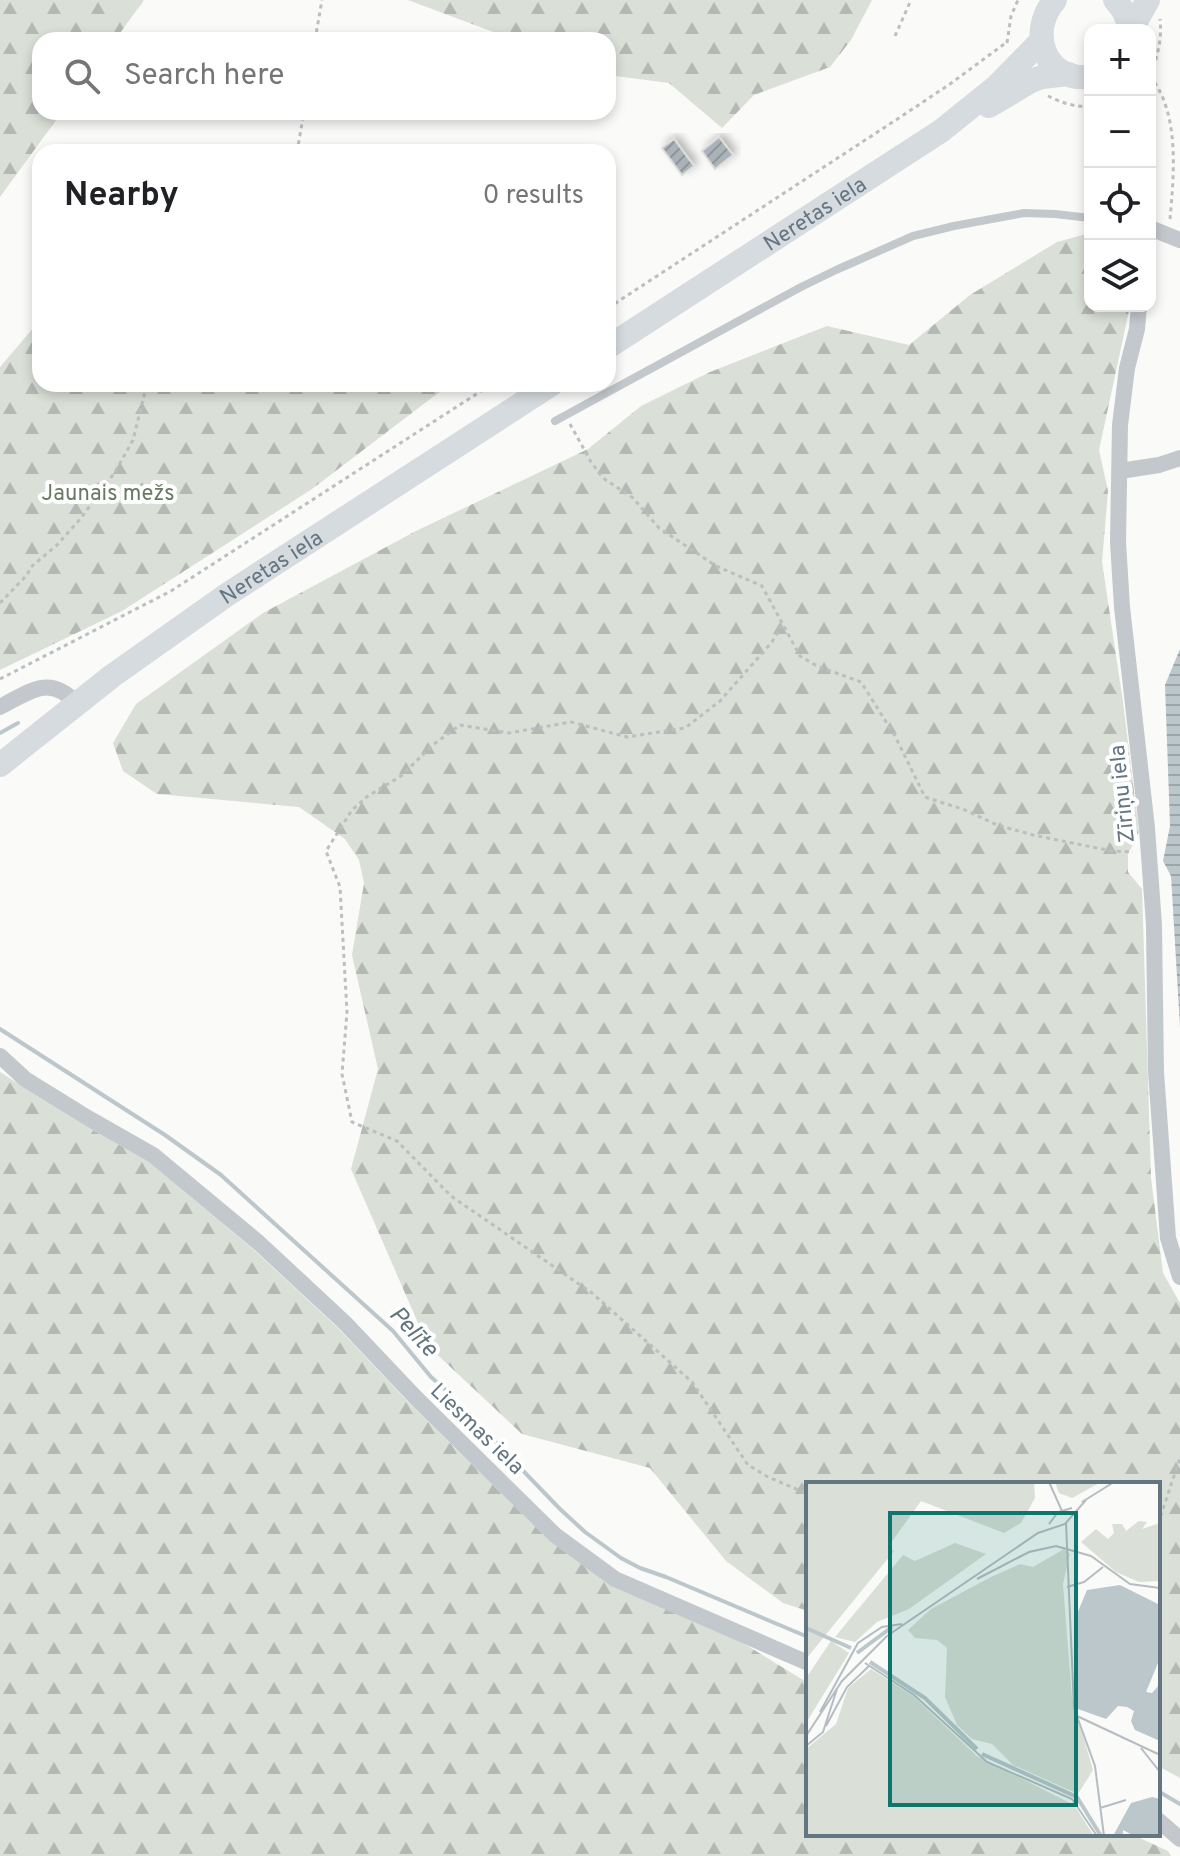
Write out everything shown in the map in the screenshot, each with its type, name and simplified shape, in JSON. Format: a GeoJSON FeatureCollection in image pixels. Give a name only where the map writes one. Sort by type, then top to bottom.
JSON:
{"type":"FeatureCollection","features":[{"type":"Feature","properties":{"kind":"main road"},"geometry":{"type":"LineString","coordinates":[[1055,0],[1043,19],[1041,41],[1046,55],[1056,67],[1079,76]]}},
{"type":"Feature","properties":{"kind":"main road"},"geometry":{"type":"LineString","coordinates":[[1115,0],[1129,24]]}},
{"type":"Feature","properties":{"kind":"main road"},"geometry":{"type":"LineString","coordinates":[[1136,24],[1154,6]]}},
{"type":"Feature","properties":{"kind":"main road","name":"Neretas iela"},"geometry":{"type":"LineString","coordinates":[[616,342],[941,131],[997,86],[1041,41]]}},
{"type":"Feature","properties":{"kind":"main road","name":"Neretas iela"},"geometry":{"type":"LineString","coordinates":[[941,131],[1031,81],[1042,77],[1079,76]]}},
{"type":"Feature","properties":{"kind":"main road","name":"Neretas iela"},"geometry":{"type":"LineString","coordinates":[[0,765],[76,703],[228,594],[540,392]]}},
{"type":"Feature","properties":{"kind":"street"},"geometry":{"type":"LineString","coordinates":[[1156,230],[1175,238]]}},
{"type":"Feature","properties":{"kind":"street","name":"Zīriņu iela"},"geometry":{"type":"LineString","coordinates":[[1138,312],[1120,425],[1118,542],[1122,607],[1149,853],[1154,925],[1156,1072],[1168,1238],[1180,1277]]}},
{"type":"Feature","properties":{"kind":"street"},"geometry":{"type":"LineString","coordinates":[[1120,471],[1180,458]]}},
{"type":"Feature","properties":{"kind":"street"},"geometry":{"type":"LineString","coordinates":[[0,707],[44,686],[57,688],[76,703]]}},
{"type":"Feature","properties":{"kind":"street","name":"Liesmas iela"},"geometry":{"type":"LineString","coordinates":[[0,1056],[25,1079],[153,1155],[259,1243],[345,1323],[555,1535],[615,1579],[806,1662]]}},
{"type":"Feature","properties":{"kind":"street"},"geometry":{"type":"LineString","coordinates":[[1160,1822],[1180,1839]]}},
{"type":"Feature","properties":{"kind":"lane"},"geometry":{"type":"LineString","coordinates":[[616,388],[801,287],[913,236],[1024,213],[1084,217]]}},
{"type":"Feature","properties":{"kind":"lane"},"geometry":{"type":"LineString","coordinates":[[555,421],[608,392]]}},
{"type":"Feature","properties":{"kind":"path"},"geometry":{"type":"LineString","coordinates":[[316,32],[322,0]]}},
{"type":"Feature","properties":{"kind":"path"},"geometry":{"type":"LineString","coordinates":[[895,36],[911,0]]}},
{"type":"Feature","properties":{"kind":"path"},"geometry":{"type":"LineString","coordinates":[[1154,6],[1161,36],[1156,60]]}},
{"type":"Feature","properties":{"kind":"path"},"geometry":{"type":"LineString","coordinates":[[616,303],[926,100],[1007,42]]}},
{"type":"Feature","properties":{"kind":"path"},"geometry":{"type":"LineString","coordinates":[[1156,82],[1172,132],[1175,238]]}},
{"type":"Feature","properties":{"kind":"path"},"geometry":{"type":"LineString","coordinates":[[298,144],[303,120]]}},
{"type":"Feature","properties":{"kind":"path"},"geometry":{"type":"LineString","coordinates":[[0,603],[81,518],[115,472],[133,440],[145,392]]}},
{"type":"Feature","properties":{"kind":"path"},"geometry":{"type":"LineString","coordinates":[[0,679],[171,591],[480,392]]}},
{"type":"Feature","properties":{"kind":"path"},"geometry":{"type":"LineString","coordinates":[[571,425],[603,478],[633,498],[659,528],[716,566],[762,586],[800,656],[817,666],[861,682],[895,736],[925,797],[997,825],[1033,835],[1112,851],[1149,853]]}},
{"type":"Feature","properties":{"kind":"path"},"geometry":{"type":"LineString","coordinates":[[782,625],[765,651],[720,701],[685,728],[627,737],[571,722],[509,733],[460,725],[434,744],[401,776],[352,810],[326,851],[340,887],[347,1012],[342,1074],[352,1122],[397,1141],[451,1196],[592,1293],[692,1382],[748,1465],[806,1493]]}},
{"type":"Feature","properties":{"kind":"path"},"geometry":{"type":"LineString","coordinates":[[1160,1518],[1180,1458]]}},
{"type":"Feature","properties":{"kind":"green space"},"geometry":{"type":"Polygon","coordinates":[[[0,0],[144,0],[121,32],[32,32],[32,120],[56,120],[39,144],[32,144],[32,153],[0,197],[0,0]]]}},
{"type":"Feature","properties":{"kind":"green space"},"geometry":{"type":"Polygon","coordinates":[[[408,0],[872,0],[851,40],[830,67],[754,95],[722,128],[669,83],[616,76],[616,32],[494,32],[408,0]]]}},
{"type":"Feature","properties":{"kind":"green space"},"geometry":{"type":"Polygon","coordinates":[[[1084,235],[1084,312],[1129,312],[1099,450],[1108,491],[1102,562],[1139,832],[1128,854],[1128,872],[1142,889],[1151,1178],[1163,1273],[1180,1303],[1180,1778],[1160,1767],[1160,1482],[806,1482],[806,1610],[783,1603],[726,1561],[650,1468],[522,1434],[428,1346],[351,1169],[378,1069],[352,955],[364,883],[359,860],[345,839],[299,807],[157,794],[123,771],[113,743],[136,704],[263,613],[416,531],[588,449],[641,406],[710,372],[827,326],[909,345],[970,295],[1057,242],[1084,235]]]}},
{"type":"Feature","properties":{"kind":"green space","name":"Jaunais mežs"},"geometry":{"type":"Polygon","coordinates":[[[32,329],[32,392],[439,392],[312,489],[122,611],[0,670],[0,367],[32,329]]]}},
{"type":"Feature","properties":{"kind":"green space"},"geometry":{"type":"Polygon","coordinates":[[[0,1072],[148,1161],[253,1249],[339,1329],[411,1405],[550,1541],[611,1585],[743,1643],[806,1682],[806,1836],[1135,1836],[1168,1851],[1171,1856],[0,1856],[0,1072]]]}},
{"type":"Feature","properties":{"kind":"shaded area"},"geometry":{"type":"Polygon","coordinates":[[[1180,649],[1180,1027],[1171,876],[1163,861],[1170,826],[1165,685],[1180,649]]]}},
{"type":"Feature","properties":{"kind":"building"},"geometry":{"type":"Polygon","coordinates":[[[719,137],[733,155],[715,169],[702,151],[719,137]]]}},
{"type":"Feature","properties":{"kind":"building"},"geometry":{"type":"Polygon","coordinates":[[[674,139],[694,166],[682,175],[662,148],[674,139]]]}},
{"type":"Feature","properties":{"kind":"waterway"},"geometry":{"type":"LineString","coordinates":[[0,733],[18,723]]}},
{"type":"Feature","properties":{"kind":"waterway","name":"Pelīte"},"geometry":{"type":"LineString","coordinates":[[0,1029],[165,1135],[221,1175],[393,1331],[465,1414],[585,1532],[640,1568],[806,1636]]}},
{"type":"Feature","properties":{"kind":"waterway","name":"Pelīte"},"geometry":{"type":"LineString","coordinates":[[1160,1792],[1180,1804]]}}]}
